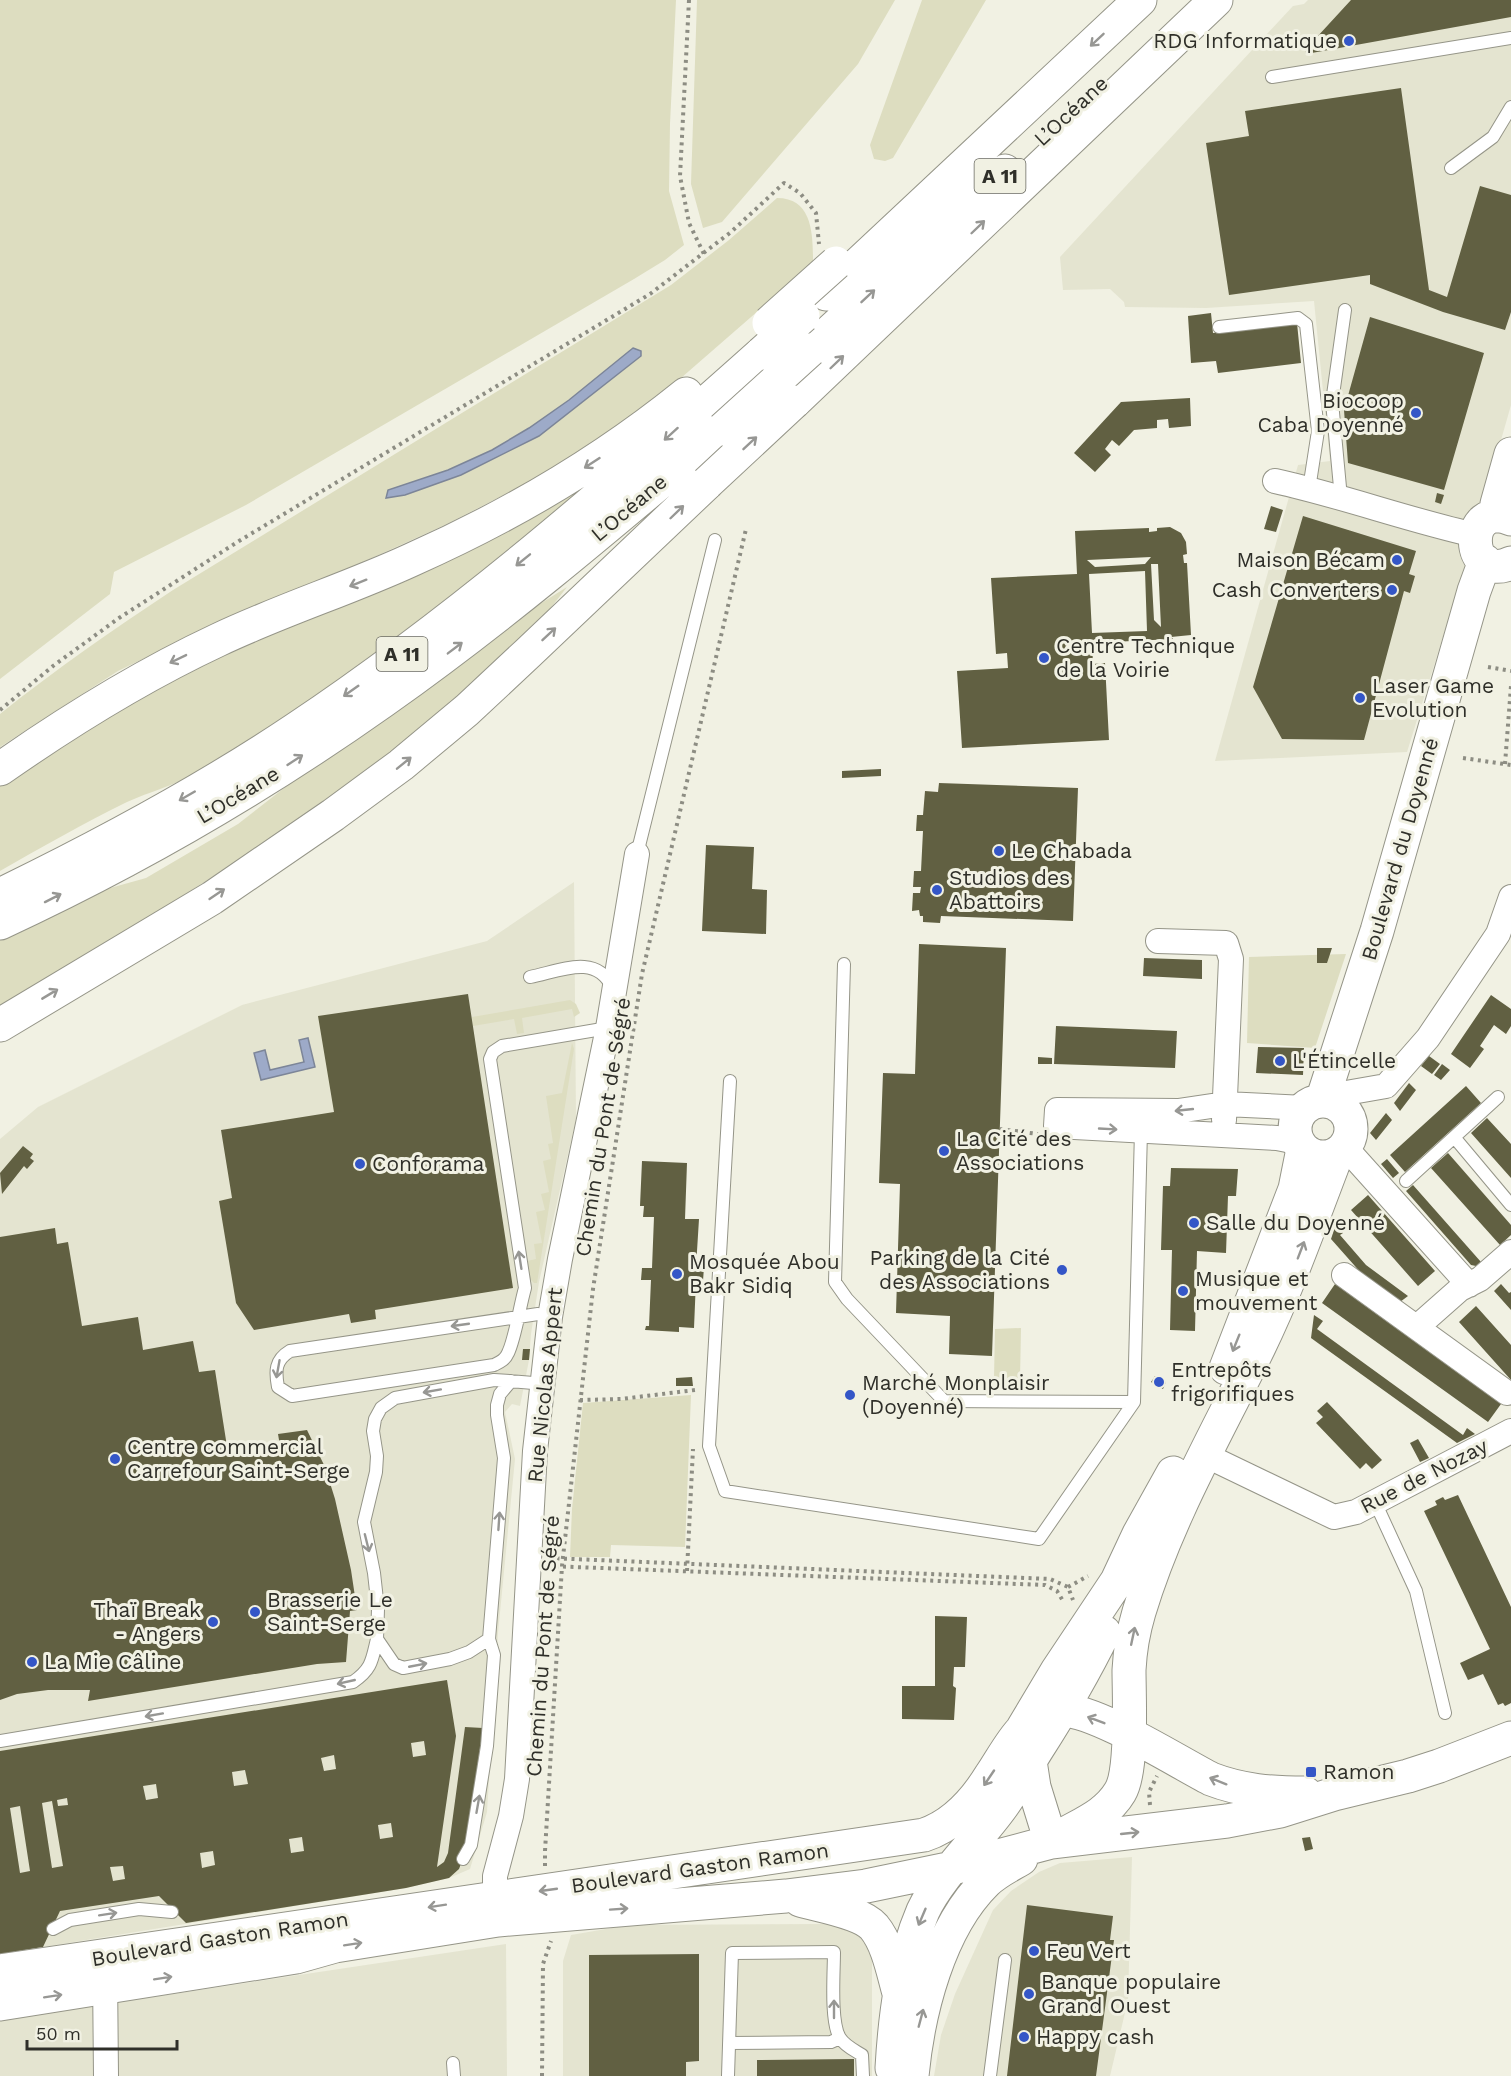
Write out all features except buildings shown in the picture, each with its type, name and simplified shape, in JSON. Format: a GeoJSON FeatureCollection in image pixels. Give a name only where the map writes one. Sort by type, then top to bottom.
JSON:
{"type":"FeatureCollection","features":[{"type":"Feature","properties":{"kind":"main road","name":"L’Océane"},"geometry":{"type":"LineString","coordinates":[[0,895],[122,833],[205,786],[295,730],[488,588],[549,540],[637,465],[766,338],[826,294],[1140,0]]}},
{"type":"Feature","properties":{"kind":"main road","name":"L’Océane"},"geometry":{"type":"LineString","coordinates":[[0,923],[106,871],[244,793],[374,707],[480,629],[723,429],[1189,0]]}},
{"type":"Feature","properties":{"kind":"main road"},"geometry":{"type":"LineString","coordinates":[[0,1025],[212,898],[401,765],[502,678],[1216,0]]}},
{"type":"Feature","properties":{"kind":"main road"},"geometry":{"type":"LineString","coordinates":[[0,769],[79,716],[166,665],[220,639],[412,560],[501,516],[555,486],[605,455],[766,338],[828,257],[934,193]]}},
{"type":"Feature","properties":{"kind":"main road","name":"Boulevard du Doyenné"},"geometry":{"type":"LineString","coordinates":[[1022,1730],[1057,1671],[1117,1581],[1224,1374],[1295,1189],[1300,1146],[1295,1133],[1295,1124],[1328,1102],[1474,591],[1496,543],[1497,504],[1511,454]]}},
{"type":"Feature","properties":{"kind":"main road","name":"Boulevard du Doyenné"},"geometry":{"type":"LineString","coordinates":[[1051,1842],[1097,1816],[1115,1799],[1124,1785],[1131,1642],[1139,1612],[1153,1569],[1180,1503],[1259,1346],[1292,1274],[1341,1150],[1351,1131],[1346,1114],[1328,1102]]}},
{"type":"Feature","properties":{"kind":"main road"},"geometry":{"type":"LineString","coordinates":[[1300,1146],[1315,1157],[1330,1157],[1341,1150]]}},
{"type":"Feature","properties":{"kind":"main road","name":"Boulevard du Doyenné"},"geometry":{"type":"LineString","coordinates":[[1205,1455],[1199,1447],[1200,1442],[1218,1404],[1224,1374]]}},
{"type":"Feature","properties":{"kind":"main road","name":"Boulevard du Doyenné"},"geometry":{"type":"LineString","coordinates":[[899,1993],[924,1910],[959,1860],[1003,1806],[1078,1684],[1104,1632],[1112,1610],[1117,1581]]}},
{"type":"Feature","properties":{"kind":"main road","name":"Boulevard Gaston Ramon"},"geometry":{"type":"LineString","coordinates":[[0,1971],[105,1972],[296,1957],[497,1909],[924,1835],[949,1823],[967,1806],[983,1788],[1022,1730],[1046,1713],[1062,1710],[1092,1718],[1211,1779],[1236,1788],[1275,1793],[1334,1794]]}},
{"type":"Feature","properties":{"kind":"main road","name":"Boulevard Gaston Ramon"},"geometry":{"type":"LineString","coordinates":[[497,1909],[786,1896],[866,1886],[959,1860],[1051,1842],[1227,1821],[1280,1812],[1334,1794],[1439,1766],[1511,1737]]}},
{"type":"Feature","properties":{"kind":"main road"},"geometry":{"type":"LineString","coordinates":[[912,2076],[918,2030],[930,1985],[940,1957],[966,1906],[995,1875],[1051,1842],[1034,1787],[1030,1761]]}},
{"type":"Feature","properties":{"kind":"main road"},"geometry":{"type":"LineString","coordinates":[[786,1896],[856,1916],[874,1927],[882,1942],[899,1993],[891,2076]]}},
{"type":"Feature","properties":{"kind":"main road","name":"Boulevard Gaston Ramon"},"geometry":{"type":"LineString","coordinates":[[0,2004],[105,1972]]}},
{"type":"Feature","properties":{"kind":"street"},"geometry":{"type":"LineString","coordinates":[[1275,481],[1496,543]]}},
{"type":"Feature","properties":{"kind":"street","name":"Rue Nicolas Appert"},"geometry":{"type":"LineString","coordinates":[[497,1909],[495,1876],[511,1816],[517,1779],[538,1561],[535,1450],[550,1317],[608,1028],[638,854]]}},
{"type":"Feature","properties":{"kind":"street"},"geometry":{"type":"LineString","coordinates":[[1142,1121],[1178,1111],[1225,1104],[1328,1102],[1386,1086],[1428,1038],[1498,934],[1511,897]]}},
{"type":"Feature","properties":{"kind":"street"},"geometry":{"type":"LineString","coordinates":[[1158,941],[1226,943],[1231,959],[1223,1134]]}},
{"type":"Feature","properties":{"kind":"street"},"geometry":{"type":"LineString","coordinates":[[1142,1121],[1223,1134],[1277,1138],[1300,1146]]}},
{"type":"Feature","properties":{"kind":"street"},"geometry":{"type":"LineString","coordinates":[[1341,1150],[1469,1285]]}},
{"type":"Feature","properties":{"kind":"street"},"geometry":{"type":"LineString","coordinates":[[1417,1327],[1460,1289],[1480,1280],[1511,1252]]}},
{"type":"Feature","properties":{"kind":"street"},"geometry":{"type":"LineString","coordinates":[[1344,1275],[1507,1394]]}},
{"type":"Feature","properties":{"kind":"street","name":"Rue de Nozay"},"geometry":{"type":"LineString","coordinates":[[1205,1455],[1334,1516],[1356,1512],[1511,1431]]}},
{"type":"Feature","properties":{"kind":"street"},"geometry":{"type":"LineString","coordinates":[[105,1972],[106,2076]]}},
{"type":"Feature","properties":{"kind":"lane"},"geometry":{"type":"LineString","coordinates":[[1272,77],[1511,38]]}},
{"type":"Feature","properties":{"kind":"lane"},"geometry":{"type":"LineString","coordinates":[[1451,168],[1493,136],[1511,107]]}},
{"type":"Feature","properties":{"kind":"lane"},"geometry":{"type":"LineString","coordinates":[[1341,498],[1332,402],[1345,310]]}},
{"type":"Feature","properties":{"kind":"lane"},"geometry":{"type":"LineString","coordinates":[[1220,327],[1298,318],[1306,324],[1318,431],[1309,489]]}},
{"type":"Feature","properties":{"kind":"lane"},"geometry":{"type":"LineString","coordinates":[[638,854],[715,540]]}},
{"type":"Feature","properties":{"kind":"lane"},"geometry":{"type":"LineString","coordinates":[[844,964],[835,1282],[847,1299],[944,1401],[1134,1402]]}},
{"type":"Feature","properties":{"kind":"lane"},"geometry":{"type":"LineString","coordinates":[[530,977],[579,966],[593,967],[607,976],[614,991]]}},
{"type":"Feature","properties":{"kind":"lane"},"geometry":{"type":"LineString","coordinates":[[550,1317],[538,1314],[518,1317],[290,1351],[282,1356],[277,1365],[278,1387],[292,1396],[494,1365],[504,1360],[509,1352],[518,1317],[525,1288],[490,1059],[493,1052],[502,1046],[608,1028]]}},
{"type":"Feature","properties":{"kind":"lane"},"geometry":{"type":"LineString","coordinates":[[730,1081],[709,1446],[725,1491],[1039,1539],[1134,1402],[1142,1121]]}},
{"type":"Feature","properties":{"kind":"lane"},"geometry":{"type":"LineString","coordinates":[[1406,1181],[1498,1097]]}},
{"type":"Feature","properties":{"kind":"lane"},"geometry":{"type":"LineString","coordinates":[[1454,1137],[1511,1205]]}},
{"type":"Feature","properties":{"kind":"lane"},"geometry":{"type":"LineString","coordinates":[[0,1741],[353,1682],[365,1674],[371,1664],[377,1639],[378,1609],[374,1572],[364,1522],[376,1472],[377,1456],[373,1431],[375,1419],[381,1408],[395,1398],[495,1380],[542,1384]]}},
{"type":"Feature","properties":{"kind":"lane"},"geometry":{"type":"LineString","coordinates":[[463,1859],[471,1845],[487,1746],[494,1656],[489,1639],[504,1458],[497,1405],[500,1394],[511,1381]]}},
{"type":"Feature","properties":{"kind":"lane"},"geometry":{"type":"LineString","coordinates":[[1375,1502],[1416,1590],[1445,1713]]}},
{"type":"Feature","properties":{"kind":"lane"},"geometry":{"type":"LineString","coordinates":[[377,1639],[394,1664],[403,1668],[450,1659],[469,1652],[489,1639]]}},
{"type":"Feature","properties":{"kind":"lane"},"geometry":{"type":"LineString","coordinates":[[53,1929],[70,1920],[139,1909],[172,1912]]}},
{"type":"Feature","properties":{"kind":"lane"},"geometry":{"type":"LineString","coordinates":[[728,2076],[732,1953],[834,1952],[834,2020],[840,2038],[848,2047],[862,2055],[863,2076]]}},
{"type":"Feature","properties":{"kind":"lane"},"geometry":{"type":"LineString","coordinates":[[990,2076],[1005,1960]]}},
{"type":"Feature","properties":{"kind":"lane"},"geometry":{"type":"LineString","coordinates":[[729,2043],[831,2042],[840,2038]]}},
{"type":"Feature","properties":{"kind":"lane"},"geometry":{"type":"LineString","coordinates":[[453,2063],[454,2076]]}},
{"type":"Feature","properties":{"kind":"path"},"geometry":{"type":"LineString","coordinates":[[689,0],[680,176],[689,223],[704,254]]}},
{"type":"Feature","properties":{"kind":"path"},"geometry":{"type":"LineString","coordinates":[[0,710],[53,666],[119,618],[239,541],[650,294],[704,254],[784,183],[800,193],[816,213],[828,257]]}},
{"type":"Feature","properties":{"kind":"path","name":"Chemin du Pont de Ségré"},"geometry":{"type":"LineString","coordinates":[[546,1869],[545,1851],[561,1566],[593,1289],[642,974],[746,529]]}},
{"type":"Feature","properties":{"kind":"path"},"geometry":{"type":"LineString","coordinates":[[1488,667],[1511,671]]}},
{"type":"Feature","properties":{"kind":"path"},"geometry":{"type":"LineString","coordinates":[[1505,764],[1511,686]]}},
{"type":"Feature","properties":{"kind":"path"},"geometry":{"type":"LineString","coordinates":[[1463,758],[1511,765]]}},
{"type":"Feature","properties":{"kind":"path"},"geometry":{"type":"LineString","coordinates":[[580,1400],[621,1399],[695,1390],[695,1402]]}},
{"type":"Feature","properties":{"kind":"path"},"geometry":{"type":"LineString","coordinates":[[687,1571],[693,1437]]}},
{"type":"Feature","properties":{"kind":"path"},"geometry":{"type":"LineString","coordinates":[[538,1561],[563,1559],[1050,1579],[1068,1587]]}},
{"type":"Feature","properties":{"kind":"path"},"geometry":{"type":"LineString","coordinates":[[538,1561],[561,1566],[1046,1585],[1058,1591],[1063,1601]]}},
{"type":"Feature","properties":{"kind":"path"},"geometry":{"type":"LineString","coordinates":[[1150,1809],[1149,1792],[1158,1773]]}},
{"type":"Feature","properties":{"kind":"path"},"geometry":{"type":"LineString","coordinates":[[542,2076],[543,1964],[551,1946],[551,1938]]}},
{"type":"Feature","properties":{"kind":"shaded area"},"geometry":{"type":"Polygon","coordinates":[[[0,0],[676,0],[669,191],[684,245],[634,279],[246,505],[114,572],[110,594],[0,679],[0,0]]]}},
{"type":"Feature","properties":{"kind":"shaded area"},"geometry":{"type":"Polygon","coordinates":[[[697,0],[895,0],[858,64],[722,222],[703,228],[691,184],[697,0]]]}},
{"type":"Feature","properties":{"kind":"shaded area"},"geometry":{"type":"Polygon","coordinates":[[[922,0],[986,0],[893,158],[885,161],[874,159],[870,145],[922,0]]]}},
{"type":"Feature","properties":{"kind":"shaded area"},"geometry":{"type":"Polygon","coordinates":[[[1308,0],[1511,0],[1511,405],[1466,563],[1407,752],[1215,761],[1298,465],[1330,461],[1314,301],[1206,308],[1125,307],[1124,302],[1110,289],[1063,290],[1060,257],[1293,6],[1304,4],[1308,0]]]}},
{"type":"Feature","properties":{"kind":"shaded area"},"geometry":{"type":"Polygon","coordinates":[[[777,198],[798,204],[804,211],[811,230],[813,263],[681,378],[604,436],[537,478],[447,524],[352,567],[230,617],[118,671],[0,747],[0,714],[85,650],[173,590],[671,285],[729,240],[777,198]]]}},
{"type":"Feature","properties":{"kind":"shaded area"},"geometry":{"type":"Polygon","coordinates":[[[592,482],[449,600],[299,709],[194,774],[111,810],[0,871],[0,785],[98,719],[186,671],[592,482]]]}},
{"type":"Feature","properties":{"kind":"shaded area"},"geometry":{"type":"Polygon","coordinates":[[[567,587],[535,628],[414,736],[297,823],[173,902],[0,1007],[0,939],[96,892],[146,878],[238,824],[306,771],[519,617],[567,587]]]}},
{"type":"Feature","properties":{"kind":"shaded area"},"geometry":{"type":"Polygon","coordinates":[[[574,882],[576,1119],[539,1282],[529,1360],[520,1406],[512,1404],[505,1412],[515,1459],[498,1633],[487,1812],[470,1869],[449,1878],[406,1888],[0,1954],[0,1139],[38,1107],[242,1005],[487,941],[574,882]]]}},
{"type":"Feature","properties":{"kind":"shaded area"},"geometry":{"type":"Polygon","coordinates":[[[1346,954],[1315,1048],[1247,1043],[1249,957],[1346,954]]]}},
{"type":"Feature","properties":{"kind":"shaded area"},"geometry":{"type":"Polygon","coordinates":[[[570,1000],[576,1004],[580,1013],[574,1017],[572,1009],[522,1018],[524,1033],[517,1034],[514,1019],[473,1026],[472,1017],[570,1000]]]}},
{"type":"Feature","properties":{"kind":"shaded area"},"geometry":{"type":"Polygon","coordinates":[[[572,1043],[574,1049],[537,1283],[534,1283],[530,1279],[527,1261],[536,1259],[534,1244],[542,1243],[536,1212],[545,1210],[541,1194],[549,1192],[543,1161],[551,1159],[548,1144],[553,1143],[546,1096],[562,1093],[572,1043]]]}},
{"type":"Feature","properties":{"kind":"shaded area"},"geometry":{"type":"Polygon","coordinates":[[[1021,1328],[1020,1379],[994,1378],[995,1329],[1021,1328]]]}},
{"type":"Feature","properties":{"kind":"shaded area"},"geometry":{"type":"Polygon","coordinates":[[[691,1395],[685,1547],[611,1545],[610,1557],[570,1557],[572,1509],[583,1403],[691,1395]]]}},
{"type":"Feature","properties":{"kind":"shaded area"},"geometry":{"type":"Polygon","coordinates":[[[1132,1857],[1128,2000],[1110,2076],[934,2076],[941,2035],[955,1994],[993,1910],[1011,1891],[1039,1872],[1060,1863],[1132,1857]]]}},
{"type":"Feature","properties":{"kind":"shaded area"},"geometry":{"type":"Polygon","coordinates":[[[830,1924],[858,1931],[872,1954],[872,2076],[563,2076],[563,1961],[571,1935],[629,1925],[830,1924]]]}},
{"type":"Feature","properties":{"kind":"shaded area"},"geometry":{"type":"Polygon","coordinates":[[[506,1944],[507,2076],[0,2076],[0,2020],[506,1944]]]}},
{"type":"Feature","properties":{"kind":"water"},"geometry":{"type":"Polygon","coordinates":[[[633,348],[641,351],[641,356],[539,436],[461,475],[405,495],[386,498],[388,490],[448,470],[492,450],[529,428],[569,400],[633,348]]]}},
{"type":"Feature","properties":{"kind":"water"},"geometry":{"type":"Polygon","coordinates":[[[308,1038],[315,1067],[261,1080],[254,1053],[265,1050],[270,1070],[304,1062],[299,1040],[308,1038]]]}},
{"type":"Feature","properties":{"kind":"place","name":"RDG Informatique"},"geometry":{"type":"Point","coordinates":[1349,41]}},
{"type":"Feature","properties":{"kind":"place","name":"Biocoop Caba Doyenné"},"geometry":{"type":"Point","coordinates":[1416,413]}},
{"type":"Feature","properties":{"kind":"place","name":"Maison Bécam"},"geometry":{"type":"Point","coordinates":[1397,560]}},
{"type":"Feature","properties":{"kind":"place","name":"Cash Converters"},"geometry":{"type":"Point","coordinates":[1392,590]}},
{"type":"Feature","properties":{"kind":"place","name":"Centre Technique de la Voirie"},"geometry":{"type":"Point","coordinates":[1044,658]}},
{"type":"Feature","properties":{"kind":"place","name":"Laser Game Evolution"},"geometry":{"type":"Point","coordinates":[1360,698]}},
{"type":"Feature","properties":{"kind":"place","name":"Le Chabada"},"geometry":{"type":"Point","coordinates":[999,851]}},
{"type":"Feature","properties":{"kind":"place","name":"Studios des Abattoirs"},"geometry":{"type":"Point","coordinates":[937,890]}},
{"type":"Feature","properties":{"kind":"place","name":"L'Étincelle"},"geometry":{"type":"Point","coordinates":[1280,1061]}},
{"type":"Feature","properties":{"kind":"place","name":"La Cité des Associations"},"geometry":{"type":"Point","coordinates":[944,1151]}},
{"type":"Feature","properties":{"kind":"place","name":"Conforama"},"geometry":{"type":"Point","coordinates":[360,1164]}},
{"type":"Feature","properties":{"kind":"place","name":"Salle du Doyenné"},"geometry":{"type":"Point","coordinates":[1194,1223]}},
{"type":"Feature","properties":{"kind":"place","name":"Parking de la Cité des Associations"},"geometry":{"type":"Point","coordinates":[1062,1270]}},
{"type":"Feature","properties":{"kind":"place","name":"Mosquée Abou Bakr Sidiq"},"geometry":{"type":"Point","coordinates":[677,1274]}},
{"type":"Feature","properties":{"kind":"place","name":"Musique et mouvement"},"geometry":{"type":"Point","coordinates":[1183,1291]}},
{"type":"Feature","properties":{"kind":"place","name":"Entrepôts frigorifiques"},"geometry":{"type":"Point","coordinates":[1159,1382]}},
{"type":"Feature","properties":{"kind":"place","name":"Marché Monplaisir (Doyenné)"},"geometry":{"type":"Point","coordinates":[850,1395]}},
{"type":"Feature","properties":{"kind":"place","name":"Centre commercial Carrefour Saint-Serge"},"geometry":{"type":"Point","coordinates":[115,1459]}},
{"type":"Feature","properties":{"kind":"place","name":"Brasserie Le Saint-Serge"},"geometry":{"type":"Point","coordinates":[255,1612]}},
{"type":"Feature","properties":{"kind":"place","name":"Thaï Break - Angers"},"geometry":{"type":"Point","coordinates":[213,1622]}},
{"type":"Feature","properties":{"kind":"place","name":"La Mie Câline"},"geometry":{"type":"Point","coordinates":[32,1662]}},
{"type":"Feature","properties":{"kind":"place","name":"Ramon"},"geometry":{"type":"Point","coordinates":[1311,1772]}},
{"type":"Feature","properties":{"kind":"place","name":"Feu Vert"},"geometry":{"type":"Point","coordinates":[1034,1951]}},
{"type":"Feature","properties":{"kind":"place","name":"Banque populaire Grand Ouest"},"geometry":{"type":"Point","coordinates":[1029,1994]}},
{"type":"Feature","properties":{"kind":"place","name":"Happy cash"},"geometry":{"type":"Point","coordinates":[1024,2037]}}]}
